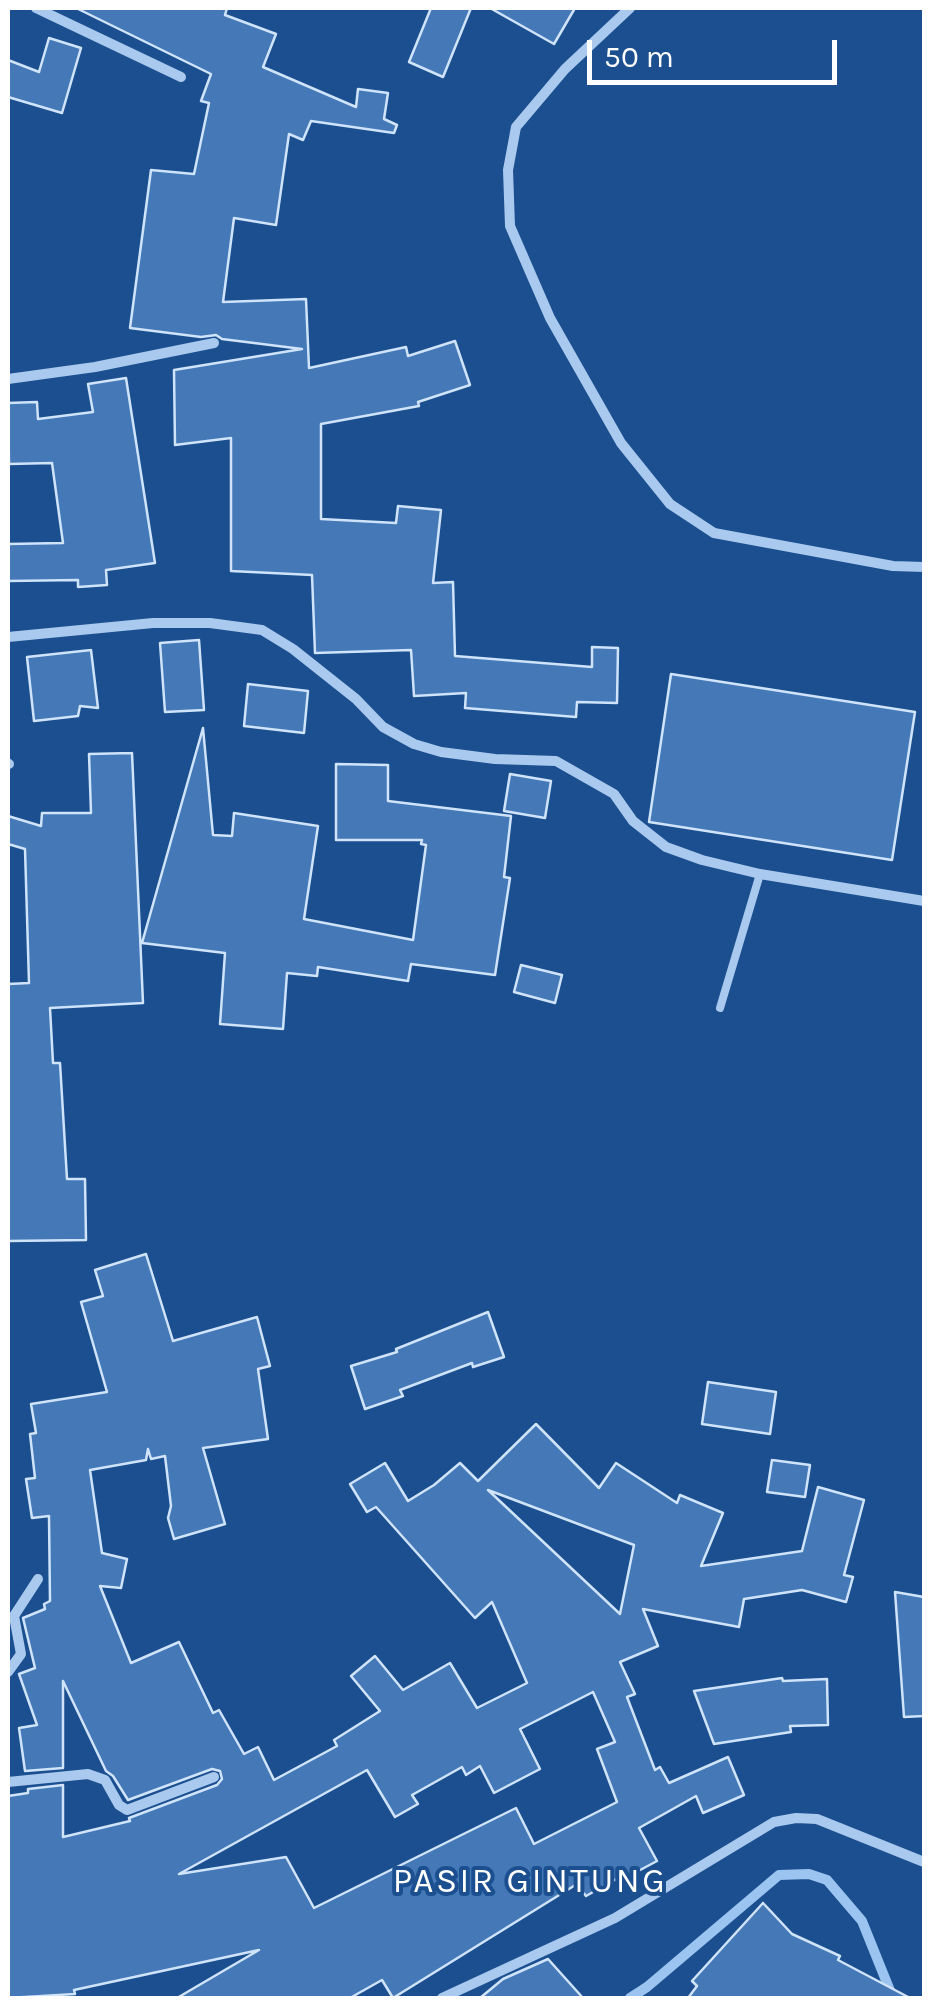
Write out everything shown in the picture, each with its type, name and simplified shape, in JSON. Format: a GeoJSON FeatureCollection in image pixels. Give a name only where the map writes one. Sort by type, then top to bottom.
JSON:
{"type":"FeatureCollection","features":[{"type":"Feature","properties":{"kind":"street"},"geometry":{"type":"LineString","coordinates":[[36,8],[181,77]]}},
{"type":"Feature","properties":{"kind":"street"},"geometry":{"type":"LineString","coordinates":[[630,8],[565,69],[516,127],[508,170],[510,226],[550,318],[621,444],[670,504],[714,533],[892,566],[924,567]]}},
{"type":"Feature","properties":{"kind":"street"},"geometry":{"type":"LineString","coordinates":[[8,378],[95,367],[214,343]]}},
{"type":"Feature","properties":{"kind":"street"},"geometry":{"type":"LineString","coordinates":[[8,637],[154,623],[210,623],[262,630],[293,649],[383,726],[414,744],[495,759],[556,760],[614,794],[633,821],[666,848],[760,874],[924,901]]}},
{"type":"Feature","properties":{"kind":"street"},"geometry":{"type":"LineString","coordinates":[[8,1672],[21,1654],[14,1616],[38,1579]]}},
{"type":"Feature","properties":{"kind":"street"},"geometry":{"type":"LineString","coordinates":[[8,1782],[88,1774],[105,1780],[119,1805],[127,1810],[214,1776]]}},
{"type":"Feature","properties":{"kind":"street"},"geometry":{"type":"LineString","coordinates":[[442,1998],[615,1918],[774,1822],[818,1819],[924,1862]]}},
{"type":"Feature","properties":{"kind":"lane"},"geometry":{"type":"LineString","coordinates":[[720,1008],[760,874]]}},
{"type":"Feature","properties":{"kind":"building"},"geometry":{"type":"Polygon","coordinates":[[[76,8],[227,8],[225,15],[276,34],[263,67],[356,107],[358,89],[388,93],[384,119],[397,125],[394,133],[311,121],[303,140],[289,134],[276,225],[234,218],[223,302],[306,299],[309,368],[406,347],[408,356],[455,341],[470,385],[418,402],[419,406],[321,424],[321,519],[396,523],[398,506],[441,510],[433,583],[453,582],[455,656],[592,667],[592,647],[618,648],[617,703],[577,702],[576,717],[465,708],[466,693],[414,696],[411,650],[315,653],[312,575],[231,571],[231,438],[175,445],[174,370],[302,349],[216,335],[201,337],[130,328],[151,170],[194,174],[209,103],[201,101],[211,74],[76,8]]]}},
{"type":"Feature","properties":{"kind":"building"},"geometry":{"type":"Polygon","coordinates":[[[431,8],[471,8],[443,77],[409,62],[431,8]]]}},
{"type":"Feature","properties":{"kind":"building"},"geometry":{"type":"Polygon","coordinates":[[[490,8],[575,8],[554,44],[490,8]]]}},
{"type":"Feature","properties":{"kind":"building"},"geometry":{"type":"Polygon","coordinates":[[[49,38],[81,48],[62,113],[8,97],[8,60],[39,72],[49,38]]]}},
{"type":"Feature","properties":{"kind":"building"},"geometry":{"type":"Polygon","coordinates":[[[126,378],[155,563],[106,570],[107,585],[78,587],[78,580],[8,581],[8,544],[63,543],[52,463],[9,464],[8,403],[37,402],[38,419],[93,412],[88,384],[126,378]]]}},
{"type":"Feature","properties":{"kind":"building"},"geometry":{"type":"Polygon","coordinates":[[[199,640],[204,710],[165,712],[160,643],[199,640]]]}},
{"type":"Feature","properties":{"kind":"building"},"geometry":{"type":"Polygon","coordinates":[[[91,650],[98,708],[80,706],[78,716],[34,721],[27,657],[91,650]]]}},
{"type":"Feature","properties":{"kind":"building"},"geometry":{"type":"Polygon","coordinates":[[[671,674],[915,712],[892,860],[649,822],[671,674]]]}},
{"type":"Feature","properties":{"kind":"building"},"geometry":{"type":"Polygon","coordinates":[[[248,684],[308,691],[304,733],[244,726],[248,684]]]}},
{"type":"Feature","properties":{"kind":"building"},"geometry":{"type":"Polygon","coordinates":[[[203,728],[213,835],[232,836],[234,813],[318,826],[304,919],[413,940],[426,845],[421,844],[422,840],[336,840],[336,764],[388,765],[388,801],[511,816],[504,877],[510,878],[495,975],[411,964],[408,981],[318,967],[317,976],[287,973],[283,1029],[220,1024],[225,953],[142,943],[203,728]]]}},
{"type":"Feature","properties":{"kind":"building"},"geometry":{"type":"Polygon","coordinates":[[[132,753],[143,1003],[50,1008],[53,1063],[60,1063],[67,1179],[85,1179],[86,1240],[8,1241],[8,984],[29,983],[25,849],[8,844],[8,816],[41,826],[42,813],[91,813],[89,754],[132,753]]]}},
{"type":"Feature","properties":{"kind":"building"},"geometry":{"type":"Polygon","coordinates":[[[510,774],[551,781],[545,818],[504,811],[510,774]]]}},
{"type":"Feature","properties":{"kind":"building"},"geometry":{"type":"Polygon","coordinates":[[[521,965],[562,975],[555,1003],[514,992],[521,965]]]}},
{"type":"Feature","properties":{"kind":"building"},"geometry":{"type":"Polygon","coordinates":[[[146,1254],[173,1341],[257,1317],[270,1366],[258,1369],[268,1439],[203,1448],[225,1524],[174,1539],[168,1518],[171,1506],[165,1456],[151,1459],[148,1449],[146,1460],[90,1470],[102,1553],[127,1559],[121,1588],[100,1586],[131,1663],[179,1642],[213,1713],[219,1710],[244,1754],[258,1747],[274,1780],[337,1746],[334,1740],[380,1711],[351,1676],[375,1656],[403,1690],[450,1663],[477,1708],[527,1683],[492,1602],[475,1618],[376,1507],[367,1512],[350,1484],[385,1463],[408,1501],[460,1463],[478,1481],[536,1424],[599,1488],[616,1463],[677,1503],[680,1495],[723,1513],[701,1566],[802,1551],[818,1487],[864,1500],[844,1575],[853,1577],[846,1602],[802,1590],[744,1599],[739,1627],[643,1609],[658,1646],[620,1662],[635,1694],[627,1697],[655,1770],[660,1767],[669,1783],[728,1757],[744,1795],[703,1813],[696,1796],[639,1828],[657,1861],[586,1896],[577,1884],[393,1998],[382,1980],[350,1998],[177,1998],[259,1950],[74,1990],[75,1994],[8,1998],[8,1796],[63,1785],[63,1837],[130,1821],[129,1818],[217,1785],[222,1779],[220,1771],[212,1769],[128,1800],[106,1771],[63,1681],[63,1768],[25,1771],[19,1728],[37,1725],[19,1674],[35,1668],[23,1618],[45,1609],[44,1604],[50,1601],[49,1516],[32,1518],[26,1479],[35,1478],[30,1434],[36,1433],[31,1404],[107,1392],[81,1302],[103,1296],[95,1270],[146,1254]],[[488,1490],[620,1614],[634,1545],[488,1490]],[[593,1692],[520,1729],[540,1769],[494,1793],[480,1766],[466,1775],[462,1767],[412,1795],[418,1804],[395,1817],[367,1770],[179,1874],[286,1857],[314,1908],[516,1808],[534,1844],[617,1802],[597,1749],[615,1742],[593,1692]]]}},
{"type":"Feature","properties":{"kind":"building"},"geometry":{"type":"Polygon","coordinates":[[[488,1312],[504,1357],[473,1367],[472,1363],[400,1390],[403,1396],[365,1409],[351,1366],[397,1352],[396,1349],[488,1312]]]}},
{"type":"Feature","properties":{"kind":"building"},"geometry":{"type":"Polygon","coordinates":[[[708,1382],[776,1392],[770,1434],[702,1424],[708,1382]]]}},
{"type":"Feature","properties":{"kind":"building"},"geometry":{"type":"Polygon","coordinates":[[[772,1460],[810,1465],[805,1497],[767,1492],[772,1460]]]}},
{"type":"Feature","properties":{"kind":"building"},"geometry":{"type":"Polygon","coordinates":[[[895,1592],[924,1597],[924,1716],[904,1717],[895,1592]]]}},
{"type":"Feature","properties":{"kind":"building"},"geometry":{"type":"Polygon","coordinates":[[[782,1678],[827,1679],[828,1725],[790,1726],[791,1732],[714,1744],[694,1691],[782,1678]]]}},
{"type":"Feature","properties":{"kind":"building"},"geometry":{"type":"Polygon","coordinates":[[[763,1903],[792,1934],[840,1956],[838,1960],[910,1998],[688,1998],[697,1986],[692,1981],[763,1903]]]}},
{"type":"Feature","properties":{"kind":"building"},"geometry":{"type":"Polygon","coordinates":[[[548,1959],[583,1998],[480,1998],[503,1979],[548,1959]]]}},
{"type":"Feature","properties":{"kind":"waterway"},"geometry":{"type":"LineString","coordinates":[[630,1998],[779,1875],[809,1874],[827,1880],[862,1921],[893,1998]]}},
{"type":"Feature","properties":{"kind":"district","name":"PASIR GINTUNG"},"geometry":{"type":"Point","coordinates":[530,1882]}}]}
